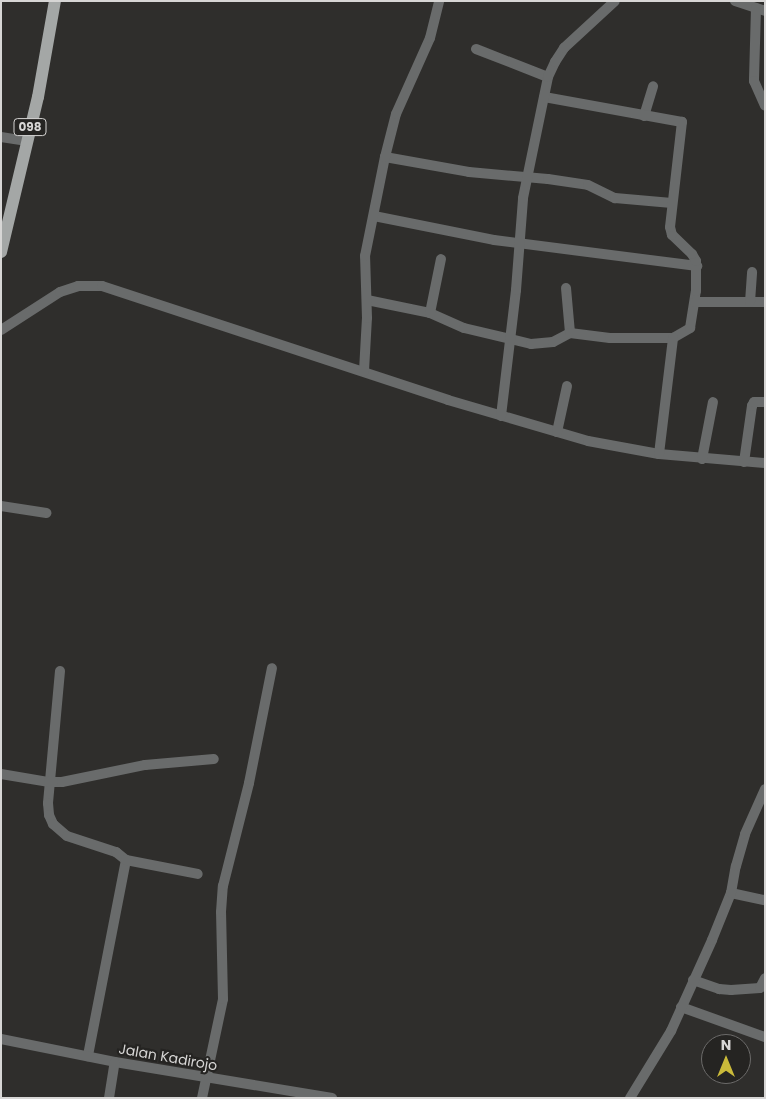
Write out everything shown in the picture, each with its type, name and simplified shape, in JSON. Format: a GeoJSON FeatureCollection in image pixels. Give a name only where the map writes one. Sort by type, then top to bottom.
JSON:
{"type":"FeatureCollection","features":[{"type":"Feature","properties":{"kind":"main road","name":"098"},"geometry":{"type":"LineString","coordinates":[[1,252],[5,212],[38,97],[55,1]]}},
{"type":"Feature","properties":{"kind":"street"},"geometry":{"type":"LineString","coordinates":[[364,372],[367,300],[365,256],[384,157],[396,114],[430,38],[439,1]]}},
{"type":"Feature","properties":{"kind":"street"},"geometry":{"type":"LineString","coordinates":[[501,416],[523,198],[548,77],[564,48],[615,1]]}},
{"type":"Feature","properties":{"kind":"street"},"geometry":{"type":"LineString","coordinates":[[735,1],[760,9],[754,81],[765,106]]}},
{"type":"Feature","properties":{"kind":"street"},"geometry":{"type":"LineString","coordinates":[[476,48],[548,77]]}},
{"type":"Feature","properties":{"kind":"street"},"geometry":{"type":"LineString","coordinates":[[644,116],[653,86]]}},
{"type":"Feature","properties":{"kind":"street"},"geometry":{"type":"LineString","coordinates":[[367,300],[430,313],[464,328],[510,341],[531,344],[546,344],[570,333],[610,338],[673,338],[690,328],[695,302],[697,266],[694,257],[670,231],[683,124],[680,121],[544,97]]}},
{"type":"Feature","properties":{"kind":"street"},"geometry":{"type":"LineString","coordinates":[[1,137],[26,141]]}},
{"type":"Feature","properties":{"kind":"street"},"geometry":{"type":"LineString","coordinates":[[384,157],[470,172],[588,185],[615,198],[672,203]]}},
{"type":"Feature","properties":{"kind":"street"},"geometry":{"type":"LineString","coordinates":[[374,216],[494,240],[697,266]]}},
{"type":"Feature","properties":{"kind":"street"},"geometry":{"type":"LineString","coordinates":[[430,313],[442,260]]}},
{"type":"Feature","properties":{"kind":"street"},"geometry":{"type":"LineString","coordinates":[[750,302],[752,272]]}},
{"type":"Feature","properties":{"kind":"street"},"geometry":{"type":"LineString","coordinates":[[1,330],[60,292],[78,286],[102,286],[501,416],[557,432],[628,449],[659,454],[765,464]]}},
{"type":"Feature","properties":{"kind":"street"},"geometry":{"type":"LineString","coordinates":[[566,288],[570,333]]}},
{"type":"Feature","properties":{"kind":"street"},"geometry":{"type":"LineString","coordinates":[[695,302],[765,302]]}},
{"type":"Feature","properties":{"kind":"street"},"geometry":{"type":"LineString","coordinates":[[659,454],[673,338]]}},
{"type":"Feature","properties":{"kind":"street"},"geometry":{"type":"LineString","coordinates":[[557,432],[567,386]]}},
{"type":"Feature","properties":{"kind":"street"},"geometry":{"type":"LineString","coordinates":[[702,459],[712,402]]}},
{"type":"Feature","properties":{"kind":"street"},"geometry":{"type":"LineString","coordinates":[[744,462],[752,406],[754,402],[765,402]]}},
{"type":"Feature","properties":{"kind":"street"},"geometry":{"type":"LineString","coordinates":[[1,506],[46,513]]}},
{"type":"Feature","properties":{"kind":"street"},"geometry":{"type":"LineString","coordinates":[[202,1098],[223,999],[221,912],[223,886],[249,783],[272,668]]}},
{"type":"Feature","properties":{"kind":"street"},"geometry":{"type":"LineString","coordinates":[[60,671],[49,782],[49,815],[59,831],[67,836],[116,852],[126,860],[198,874]]}},
{"type":"Feature","properties":{"kind":"street"},"geometry":{"type":"LineString","coordinates":[[1,774],[49,782],[62,782],[145,765],[214,759]]}},
{"type":"Feature","properties":{"kind":"street"},"geometry":{"type":"LineString","coordinates":[[630,1098],[666,1041],[732,893],[736,866],[745,834],[765,789]]}},
{"type":"Feature","properties":{"kind":"street"},"geometry":{"type":"LineString","coordinates":[[88,1056],[126,860]]}},
{"type":"Feature","properties":{"kind":"street"},"geometry":{"type":"LineString","coordinates":[[732,893],[765,900]]}},
{"type":"Feature","properties":{"kind":"street"},"geometry":{"type":"LineString","coordinates":[[693,980],[720,989],[732,990],[760,988],[765,978]]}},
{"type":"Feature","properties":{"kind":"street"},"geometry":{"type":"LineString","coordinates":[[681,1007],[765,1037]]}},
{"type":"Feature","properties":{"kind":"street","name":"Jalan Kadirojo"},"geometry":{"type":"LineString","coordinates":[[1,1038],[115,1062],[299,1095],[332,1098]]}},
{"type":"Feature","properties":{"kind":"street"},"geometry":{"type":"LineString","coordinates":[[109,1098],[115,1062]]}}]}
